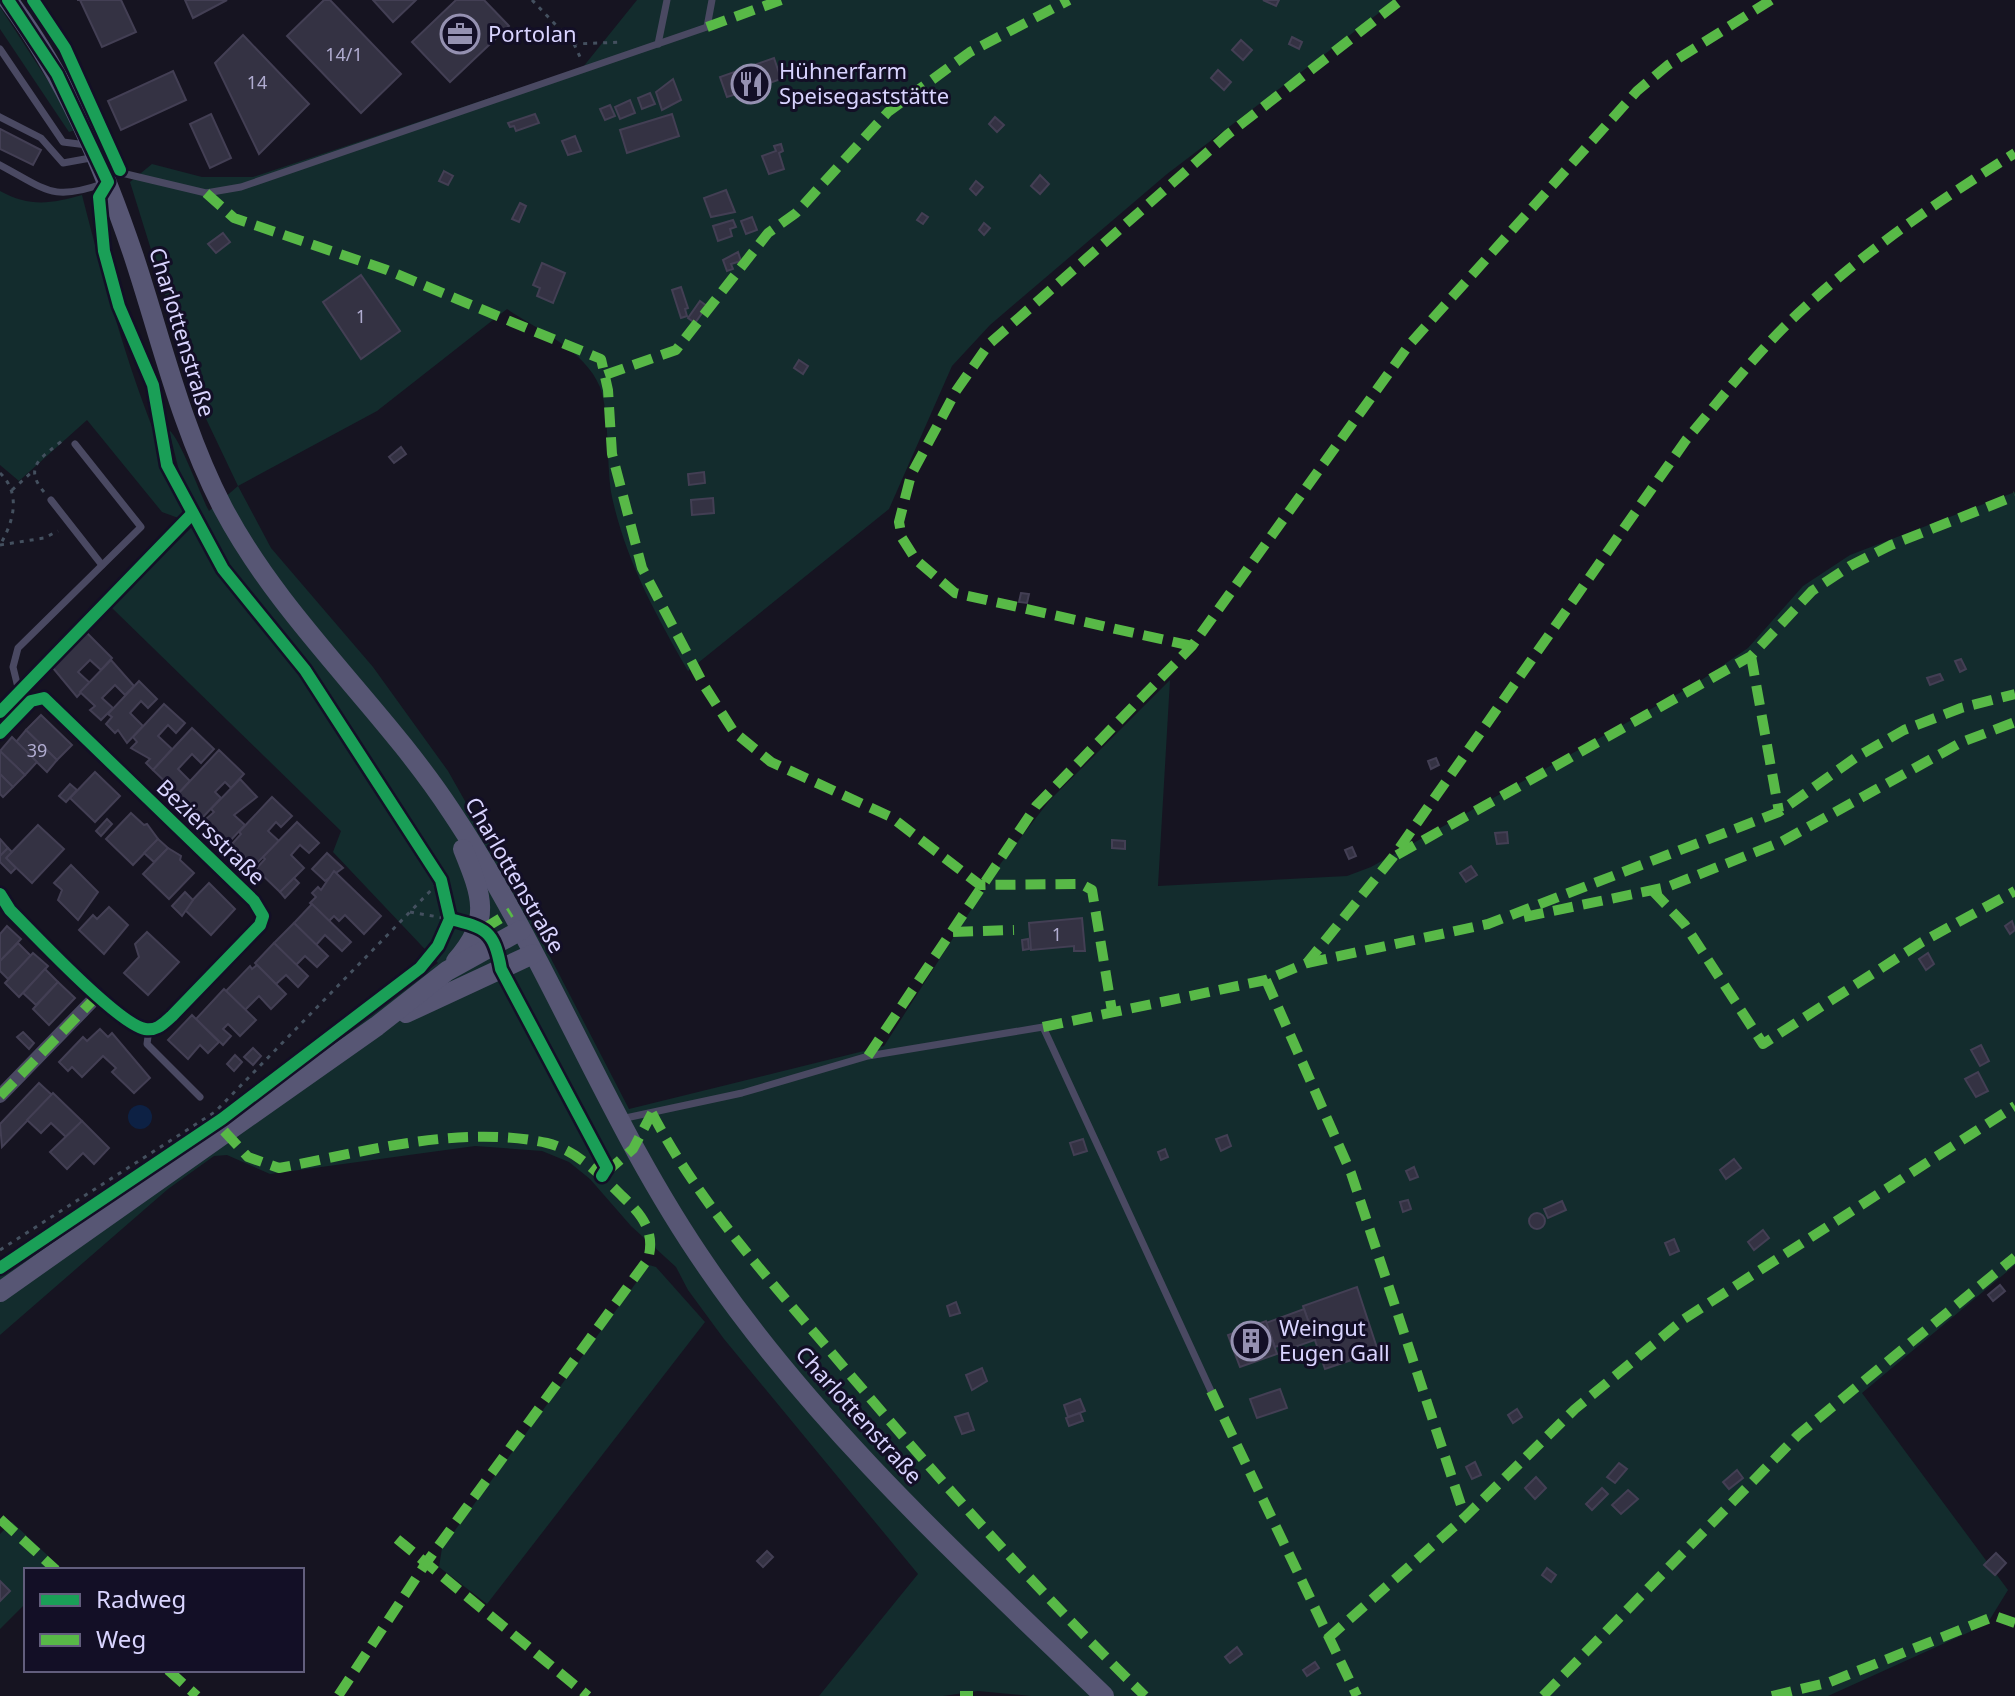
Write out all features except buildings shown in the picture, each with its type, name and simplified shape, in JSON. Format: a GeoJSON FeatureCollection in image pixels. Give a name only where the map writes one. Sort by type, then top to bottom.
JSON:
{"type":"FeatureCollection","features":[{"type":"Feature","properties":{"kind":"main road","name":"Charlottenstraße"},"geometry":{"type":"LineString","coordinates":[[8,0],[38,43],[100,163],[180,412],[225,512],[253,556],[305,625],[454,814],[521,930],[617,1120],[707,1268],[787,1371],[921,1521],[1104,1696]]}},
{"type":"Feature","properties":{"kind":"main road"},"geometry":{"type":"LineString","coordinates":[[447,971],[470,945],[482,914],[476,881],[454,814]]}},
{"type":"Feature","properties":{"kind":"main road"},"geometry":{"type":"LineString","coordinates":[[0,1292],[230,1126],[377,1026],[447,971],[521,930]]}},
{"type":"Feature","properties":{"kind":"main road"},"geometry":{"type":"LineString","coordinates":[[377,1026],[533,954]]}},
{"type":"Feature","properties":{"kind":"street","name":"Beziersstraße"},"geometry":{"type":"LineString","coordinates":[[23,710],[37,697],[44,698],[261,909],[263,920],[253,932],[172,1016],[161,1026],[149,1029]]}},
{"type":"Feature","properties":{"kind":"street"},"geometry":{"type":"LineString","coordinates":[[0,733],[23,710]]}},
{"type":"Feature","properties":{"kind":"street"},"geometry":{"type":"LineString","coordinates":[[0,894],[10,910],[98,995],[128,1021],[149,1029]]}},
{"type":"Feature","properties":{"kind":"street"},"geometry":{"type":"LineString","coordinates":[[0,1096],[98,995]]}},
{"type":"Feature","properties":{"kind":"lane"},"geometry":{"type":"LineString","coordinates":[[658,44],[667,0]]}},
{"type":"Feature","properties":{"kind":"lane"},"geometry":{"type":"LineString","coordinates":[[0,117],[41,138],[63,163],[100,163],[206,193],[241,187],[353,145],[707,27],[712,0]]}},
{"type":"Feature","properties":{"kind":"lane"},"geometry":{"type":"LineString","coordinates":[[0,49],[63,142],[76,146],[100,163]]}},
{"type":"Feature","properties":{"kind":"lane"},"geometry":{"type":"LineString","coordinates":[[0,165],[47,191],[73,195],[100,163]]}},
{"type":"Feature","properties":{"kind":"lane"},"geometry":{"type":"LineString","coordinates":[[23,710],[13,667],[18,648],[141,527],[75,444]]}},
{"type":"Feature","properties":{"kind":"lane"},"geometry":{"type":"LineString","coordinates":[[51,500],[102,565]]}},
{"type":"Feature","properties":{"kind":"lane"},"geometry":{"type":"LineString","coordinates":[[617,1120],[742,1093],[868,1056],[1043,1027],[1211,1391]]}},
{"type":"Feature","properties":{"kind":"lane"},"geometry":{"type":"LineString","coordinates":[[149,1029],[147,1044],[200,1097]]}},
{"type":"Feature","properties":{"kind":"path"},"geometry":{"type":"LineString","coordinates":[[532,0],[574,44],[617,40],[628,44],[631,54]]}},
{"type":"Feature","properties":{"kind":"path"},"geometry":{"type":"LineString","coordinates":[[12,491],[65,438],[75,444]]}},
{"type":"Feature","properties":{"kind":"path"},"geometry":{"type":"LineString","coordinates":[[33,471],[34,480],[51,500]]}},
{"type":"Feature","properties":{"kind":"path"},"geometry":{"type":"LineString","coordinates":[[0,473],[12,491],[11,527],[0,545]]}},
{"type":"Feature","properties":{"kind":"path"},"geometry":{"type":"LineString","coordinates":[[0,545],[44,538],[69,523]]}},
{"type":"Feature","properties":{"kind":"path"},"geometry":{"type":"LineString","coordinates":[[433,868],[441,880],[449,908],[444,933]]}},
{"type":"Feature","properties":{"kind":"path"},"geometry":{"type":"LineString","coordinates":[[26,1250],[218,1115],[441,880]]}},
{"type":"Feature","properties":{"kind":"path"},"geometry":{"type":"LineString","coordinates":[[410,912],[449,908]]}},
{"type":"Feature","properties":{"kind":"path"},"geometry":{"type":"LineString","coordinates":[[200,1097],[218,1115]]}},
{"type":"Feature","properties":{"kind":"path"},"geometry":{"type":"LineString","coordinates":[[0,1250],[245,1101]]}},
{"type":"Feature","properties":{"kind":"green space"},"geometry":{"type":"Polygon","coordinates":[[[637,0],[1396,0],[1167,174],[990,325],[952,366],[889,509],[688,671],[643,587],[618,521],[610,485],[605,411],[600,387],[584,362],[507,309],[377,411],[238,486],[199,404],[130,182],[152,164],[202,177],[253,177],[583,67],[637,0]]]}},
{"type":"Feature","properties":{"kind":"green space"},"geometry":{"type":"Polygon","coordinates":[[[0,7],[54,90],[75,130],[69,132],[0,29],[0,7]]]}},
{"type":"Feature","properties":{"kind":"green space"},"geometry":{"type":"Polygon","coordinates":[[[0,191],[31,202],[82,195],[116,321],[143,404],[176,484],[196,523],[200,519],[180,475],[169,430],[209,511],[238,486],[271,548],[373,667],[448,771],[517,893],[629,1109],[884,1046],[1001,863],[1049,801],[1170,680],[1158,886],[1347,876],[1371,867],[1697,683],[1748,648],[1803,586],[1850,555],[2015,492],[2015,1265],[1862,1393],[2008,1590],[1987,1624],[1828,1696],[1031,1696],[978,1691],[943,1696],[819,1696],[918,1574],[724,1339],[688,1290],[676,1267],[631,1226],[590,1179],[569,1162],[542,1151],[475,1146],[270,1174],[227,1155],[214,1156],[168,1189],[0,1335],[0,1276],[438,963],[333,852],[341,831],[111,607],[195,524],[162,512],[87,420],[19,481],[0,465],[0,191]]]}},
{"type":"Feature","properties":{"kind":"green space"},"geometry":{"type":"Polygon","coordinates":[[[649,1265],[656,1267],[705,1322],[487,1604],[439,1567],[442,1548],[649,1265]]]}},
{"type":"Feature","properties":{"kind":"green space"},"geometry":{"type":"Polygon","coordinates":[[[12,1522],[61,1568],[24,1568],[24,1605],[0,1629],[0,1534],[12,1522]]]}},
{"type":"Feature","properties":{"kind":"water"},"geometry":{"type":"Polygon","coordinates":[[[140,1105],[151,1112],[152,1117],[145,1128],[140,1129],[129,1122],[128,1117],[135,1106],[140,1105]]]}},
{"type":"Feature","properties":{"kind":"marked path"},"geometry":{"type":"LineString","coordinates":[[707,27],[781,0]]}},
{"type":"Feature","properties":{"kind":"marked path"},"geometry":{"type":"LineString","coordinates":[[605,375],[676,350],[768,233],[796,213],[888,112],[970,52],[1069,0]]}},
{"type":"Feature","properties":{"kind":"marked path"},"geometry":{"type":"LineString","coordinates":[[1192,646],[955,593],[916,560],[902,538],[899,522],[911,475],[956,391],[989,344],[1227,135],[1401,0]]}},
{"type":"Feature","properties":{"kind":"marked path"},"geometry":{"type":"LineString","coordinates":[[868,1056],[1036,806],[1192,646],[1409,345],[1637,91],[1668,65],[1771,0]]}},
{"type":"Feature","properties":{"kind":"marked path"},"geometry":{"type":"LineString","coordinates":[[1043,1027],[1266,980],[1307,963],[1393,857],[1686,440],[1743,372],[1788,323],[1854,265],[1932,207],[2015,153]]}},
{"type":"Feature","properties":{"kind":"marked path"},"geometry":{"type":"LineString","coordinates":[[206,193],[234,218],[387,270],[601,359],[608,390],[612,454],[642,568],[705,687],[734,732],[771,762],[891,817],[980,885],[1081,884],[1092,890],[1112,1011]]}},
{"type":"Feature","properties":{"kind":"marked path"},"geometry":{"type":"LineString","coordinates":[[1397,855],[1751,656],[1812,591],[1850,566],[1891,545],[2015,496]]}},
{"type":"Feature","properties":{"kind":"marked path"},"geometry":{"type":"LineString","coordinates":[[1751,656],[1779,812]]}},
{"type":"Feature","properties":{"kind":"marked path"},"geometry":{"type":"LineString","coordinates":[[1307,963],[1488,924],[1779,812],[1855,758],[1904,730],[1961,708],[2015,694]]}},
{"type":"Feature","properties":{"kind":"marked path"},"geometry":{"type":"LineString","coordinates":[[1524,917],[1667,887],[1781,842],[1962,742],[2015,722]]}},
{"type":"Feature","properties":{"kind":"marked path"},"geometry":{"type":"LineString","coordinates":[[1652,890],[1685,925],[1763,1044],[1922,942],[2015,891]]}},
{"type":"Feature","properties":{"kind":"marked path"},"geometry":{"type":"LineString","coordinates":[[483,929],[511,912]]}},
{"type":"Feature","properties":{"kind":"marked path"},"geometry":{"type":"LineString","coordinates":[[953,932],[1014,930]]}},
{"type":"Feature","properties":{"kind":"marked path"},"geometry":{"type":"LineString","coordinates":[[1266,980],[1351,1173],[1465,1517]]}},
{"type":"Feature","properties":{"kind":"marked path"},"geometry":{"type":"LineString","coordinates":[[0,1096],[98,995]]}},
{"type":"Feature","properties":{"kind":"marked path"},"geometry":{"type":"LineString","coordinates":[[1327,1639],[1465,1517],[1575,1409],[1684,1319],[2015,1106]]}},
{"type":"Feature","properties":{"kind":"marked path"},"geometry":{"type":"LineString","coordinates":[[652,1113],[711,1207],[782,1295],[983,1527],[1145,1696]]}},
{"type":"Feature","properties":{"kind":"marked path"},"geometry":{"type":"LineString","coordinates":[[605,1173],[633,1149],[652,1113]]}},
{"type":"Feature","properties":{"kind":"marked path"},"geometry":{"type":"LineString","coordinates":[[224,1131],[248,1157],[279,1168],[446,1138],[514,1138],[547,1143],[568,1151],[597,1172],[635,1210],[645,1224],[650,1240],[648,1259],[426,1563],[338,1696]]}},
{"type":"Feature","properties":{"kind":"marked path"},"geometry":{"type":"LineString","coordinates":[[1543,1696],[1798,1435],[2015,1257]]}},
{"type":"Feature","properties":{"kind":"marked path"},"geometry":{"type":"LineString","coordinates":[[1211,1391],[1357,1696]]}},
{"type":"Feature","properties":{"kind":"marked path"},"geometry":{"type":"LineString","coordinates":[[0,1519],[54,1568]]}},
{"type":"Feature","properties":{"kind":"marked path"},"geometry":{"type":"LineString","coordinates":[[397,1539],[588,1696]]}},
{"type":"Feature","properties":{"kind":"marked path"},"geometry":{"type":"LineString","coordinates":[[1772,1696],[1830,1682],[1995,1616],[2015,1623]]}},
{"type":"Feature","properties":{"kind":"marked path"},"geometry":{"type":"LineString","coordinates":[[170,1672],[197,1696]]}},
{"type":"Feature","properties":{"kind":"marked path"},"geometry":{"type":"LineString","coordinates":[[960,1696],[973,1696]]}},
{"type":"Feature","properties":{"kind":"cycle path"},"geometry":{"type":"LineString","coordinates":[[0,1268],[222,1119],[420,968],[438,946],[450,919],[441,880],[305,670],[223,569],[167,465],[153,385],[119,306],[104,251],[99,197],[108,182],[57,74],[8,0]]}},
{"type":"Feature","properties":{"kind":"cycle path"},"geometry":{"type":"LineString","coordinates":[[33,0],[65,48],[120,170]]}},
{"type":"Feature","properties":{"kind":"cycle path"},"geometry":{"type":"LineString","coordinates":[[0,712],[191,515]]}},
{"type":"Feature","properties":{"kind":"cycle path"},"geometry":{"type":"LineString","coordinates":[[0,733],[31,701],[44,698],[254,901],[263,916],[260,925],[172,1016],[156,1028],[145,1029],[116,1012],[76,977],[10,910],[0,894]]}},
{"type":"Feature","properties":{"kind":"cycle path"},"geometry":{"type":"LineString","coordinates":[[450,919],[480,928],[491,938],[501,969],[607,1168],[602,1176]]}},
{"type":"Feature","properties":{"kind":"place","name":"Portolan"},"geometry":{"type":"Point","coordinates":[460,34]}},
{"type":"Feature","properties":{"kind":"place","name":"Hühnerfarm Speisegaststätte"},"geometry":{"type":"Point","coordinates":[751,84]}},
{"type":"Feature","properties":{"kind":"place","name":"Weingut Eugen Gall"},"geometry":{"type":"Point","coordinates":[1251,1341]}}]}
